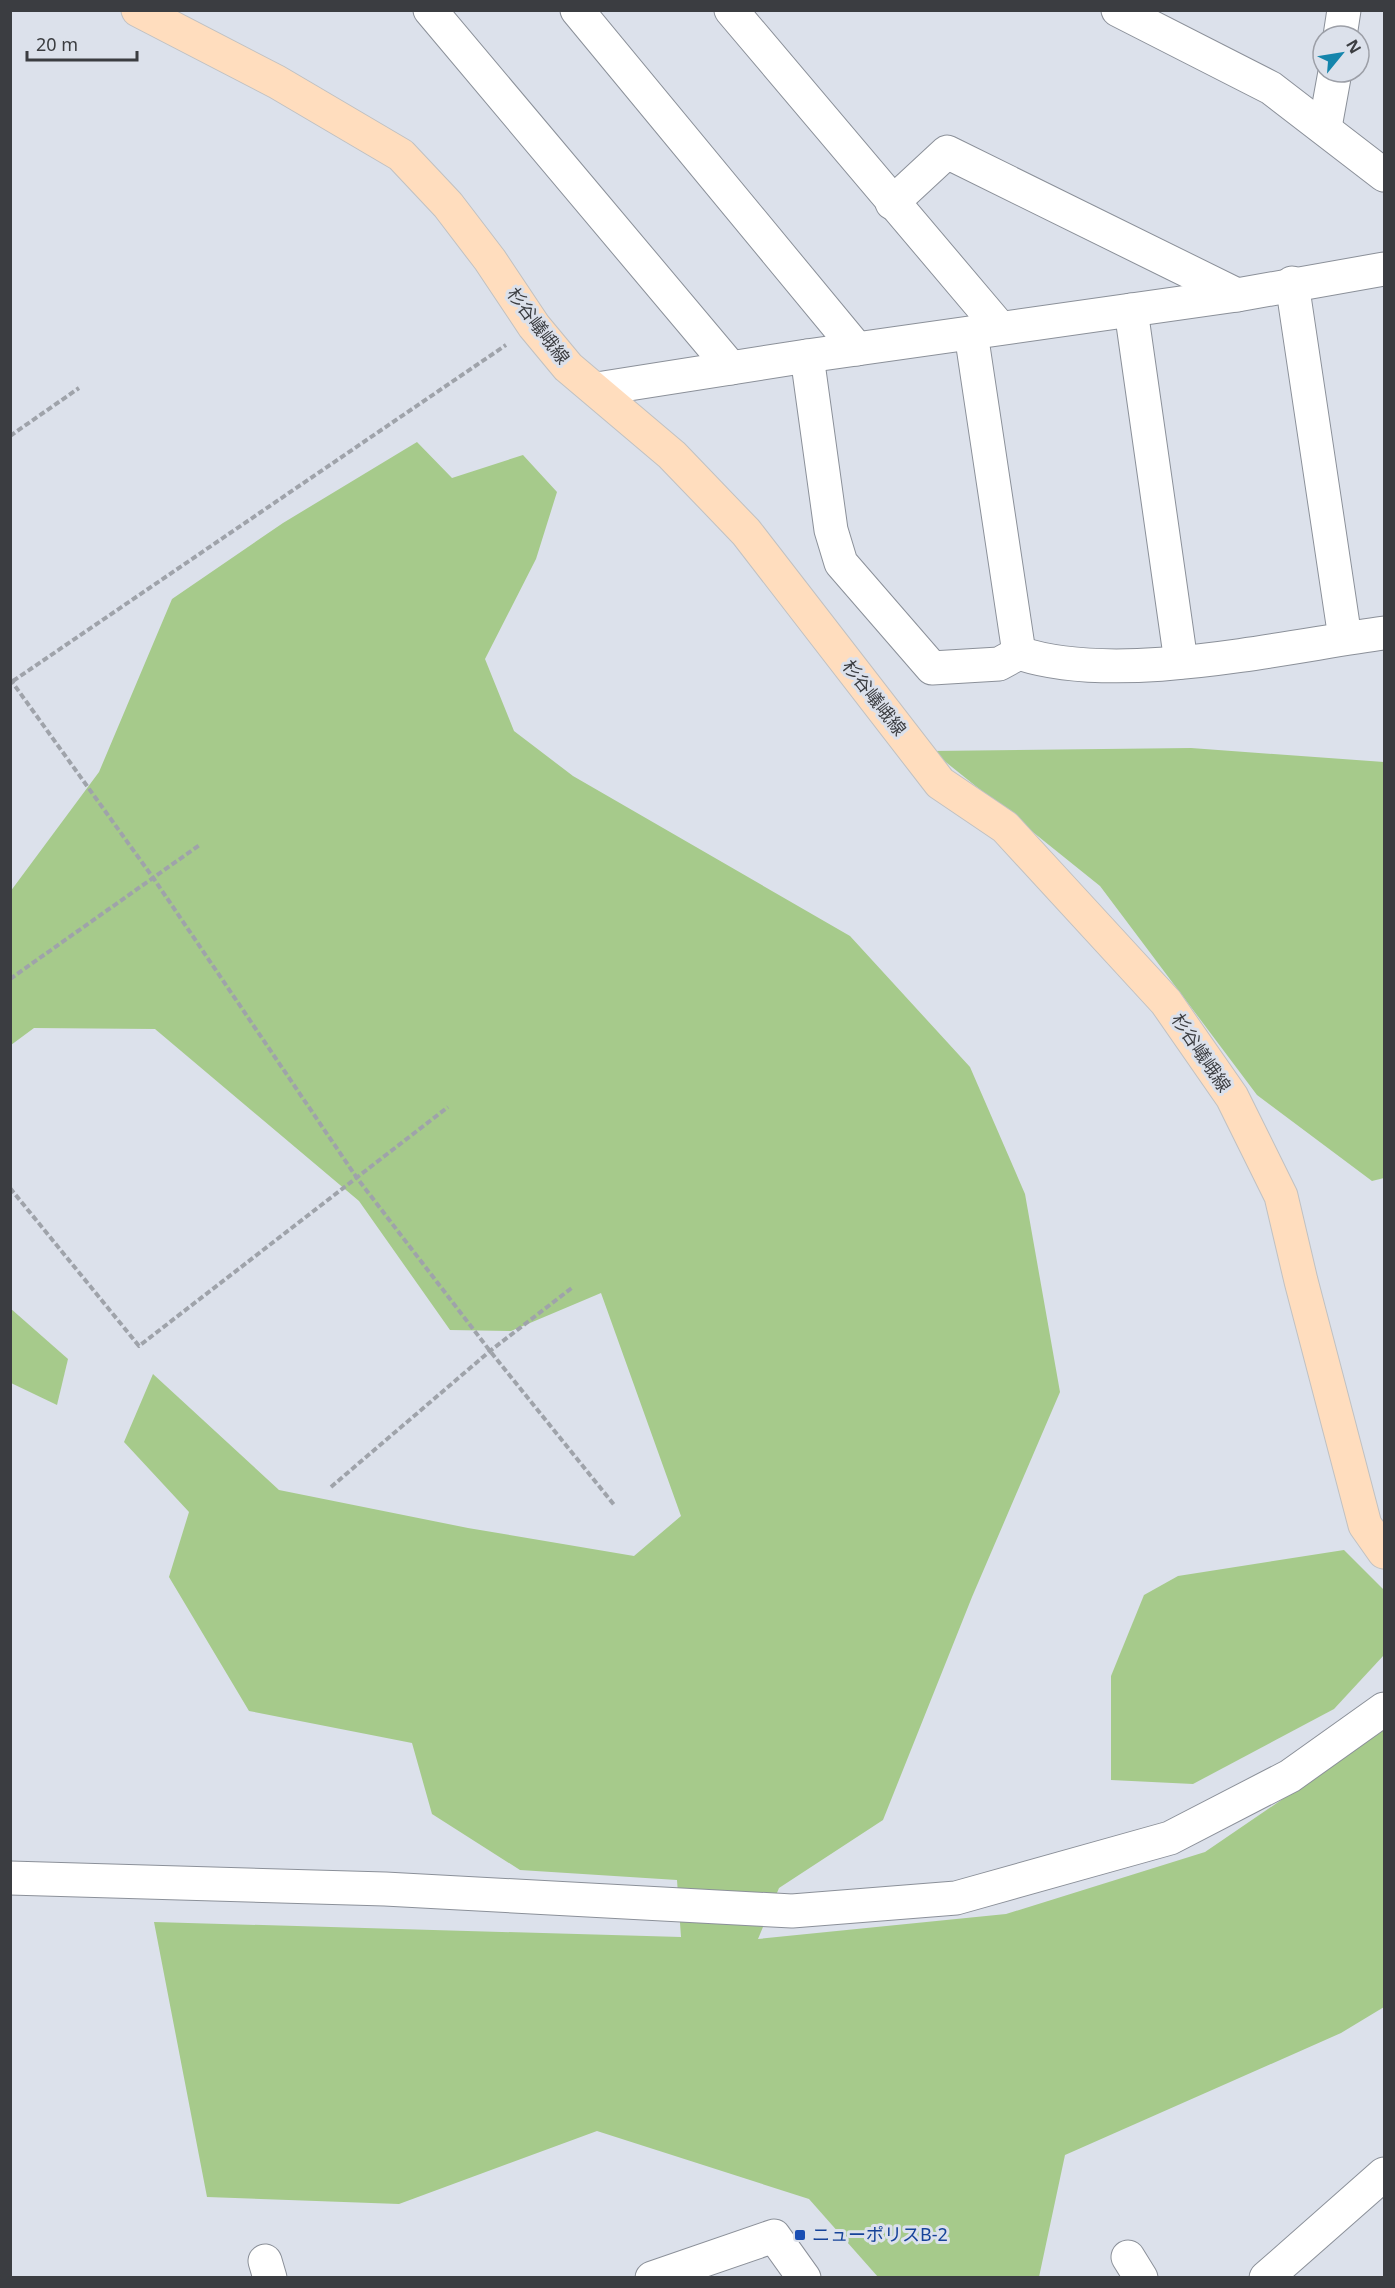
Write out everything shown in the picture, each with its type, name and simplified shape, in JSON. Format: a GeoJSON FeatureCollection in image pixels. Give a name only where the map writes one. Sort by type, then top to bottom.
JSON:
{"type":"FeatureCollection","features":[{"type":"Feature","properties":{"kind":"main road","name":"杉谷嶬峨線"},"geometry":{"type":"LineString","coordinates":[[138,10],[277,82],[401,155],[448,205],[490,260],[534,326],[568,367],[597,389],[672,455],[746,532],[940,783],[1005,827],[1166,1002],[1225,1087],[1281,1196],[1300,1281],[1365,1525],[1384,1552]]}},
{"type":"Feature","properties":{"kind":"street"},"geometry":{"type":"LineString","coordinates":[[430,10],[731,368]]}},
{"type":"Feature","properties":{"kind":"street"},"geometry":{"type":"LineString","coordinates":[[577,10],[857,350]]}},
{"type":"Feature","properties":{"kind":"street"},"geometry":{"type":"LineString","coordinates":[[731,10],[892,203],[986,330],[1019,653]]}},
{"type":"Feature","properties":{"kind":"street"},"geometry":{"type":"LineString","coordinates":[[1135,14],[1271,88],[1325,127],[1384,175]]}},
{"type":"Feature","properties":{"kind":"street"},"geometry":{"type":"LineString","coordinates":[[1325,127],[1333,84]]}},
{"type":"Feature","properties":{"kind":"street"},"geometry":{"type":"LineString","coordinates":[[892,203],[946,152],[1238,295]]}},
{"type":"Feature","properties":{"kind":"street"},"geometry":{"type":"LineString","coordinates":[[597,389],[807,356],[1238,295],[1292,283],[1384,269]]}},
{"type":"Feature","properties":{"kind":"street"},"geometry":{"type":"LineString","coordinates":[[1292,283],[1345,638]]}},
{"type":"Feature","properties":{"kind":"street"},"geometry":{"type":"LineString","coordinates":[[1131,310],[1181,662]]}},
{"type":"Feature","properties":{"kind":"street"},"geometry":{"type":"LineString","coordinates":[[807,356],[831,530],[841,563],[932,668],[999,664],[1019,653],[1040,660],[1106,665],[1181,662],[1384,633]]}},
{"type":"Feature","properties":{"kind":"street"},"geometry":{"type":"LineString","coordinates":[[10,1878],[385,1889],[792,1911],[957,1898],[1170,1838],[1290,1776],[1384,1709]]}},
{"type":"Feature","properties":{"kind":"street"},"geometry":{"type":"LineString","coordinates":[[1266,2277],[1384,2174]]}},
{"type":"Feature","properties":{"kind":"street"},"geometry":{"type":"LineString","coordinates":[[652,2277],[774,2236],[804,2277]]}},
{"type":"Feature","properties":{"kind":"path"},"geometry":{"type":"LineString","coordinates":[[534,326],[11,680],[154,879],[357,1178],[489,1351],[615,1506]]}},
{"type":"Feature","properties":{"kind":"path"},"geometry":{"type":"LineString","coordinates":[[10,436],[79,388]]}},
{"type":"Feature","properties":{"kind":"path"},"geometry":{"type":"LineString","coordinates":[[10,980],[201,844]]}},
{"type":"Feature","properties":{"kind":"path"},"geometry":{"type":"LineString","coordinates":[[10,1188],[139,1346],[448,1107]]}},
{"type":"Feature","properties":{"kind":"path"},"geometry":{"type":"LineString","coordinates":[[331,1487],[489,1351],[573,1287]]}},
{"type":"Feature","properties":{"kind":"green space"},"geometry":{"type":"Polygon","coordinates":[[[417,442],[452,478],[523,455],[557,492],[536,559],[485,659],[514,731],[573,776],[850,936],[970,1067],[1025,1194],[1060,1392],[972,1597],[883,1820],[779,1888],[758,1939],[1006,1914],[1205,1852],[1384,1730],[1384,2007],[1341,2033],[1065,2155],[1039,2277],[878,2277],[809,2199],[597,2131],[399,2204],[207,2197],[154,1922],[681,1937],[677,1880],[520,1870],[432,1814],[412,1743],[249,1711],[169,1577],[189,1512],[124,1442],[153,1374],[279,1490],[468,1528],[634,1556],[681,1516],[601,1293],[511,1331],[450,1330],[359,1201],[155,1029],[34,1028],[11,1045],[10,892],[99,772],[172,599],[283,523],[417,442]]]}},
{"type":"Feature","properties":{"kind":"green space"},"geometry":{"type":"Polygon","coordinates":[[[1191,748],[1384,762],[1384,1178],[1372,1181],[1257,1095],[1100,886],[932,751],[1191,748]]]}},
{"type":"Feature","properties":{"kind":"green space"},"geometry":{"type":"Polygon","coordinates":[[[10,1308],[68,1359],[57,1405],[11,1383],[10,1308]]]}},
{"type":"Feature","properties":{"kind":"green space"},"geometry":{"type":"Polygon","coordinates":[[[1344,1550],[1384,1590],[1384,1655],[1334,1709],[1193,1784],[1111,1780],[1111,1676],[1144,1595],[1178,1576],[1344,1550]]]}},
{"type":"Feature","properties":{"kind":"place","name":"ニューポリスB-2"},"geometry":{"type":"Point","coordinates":[800,2235]}}]}
